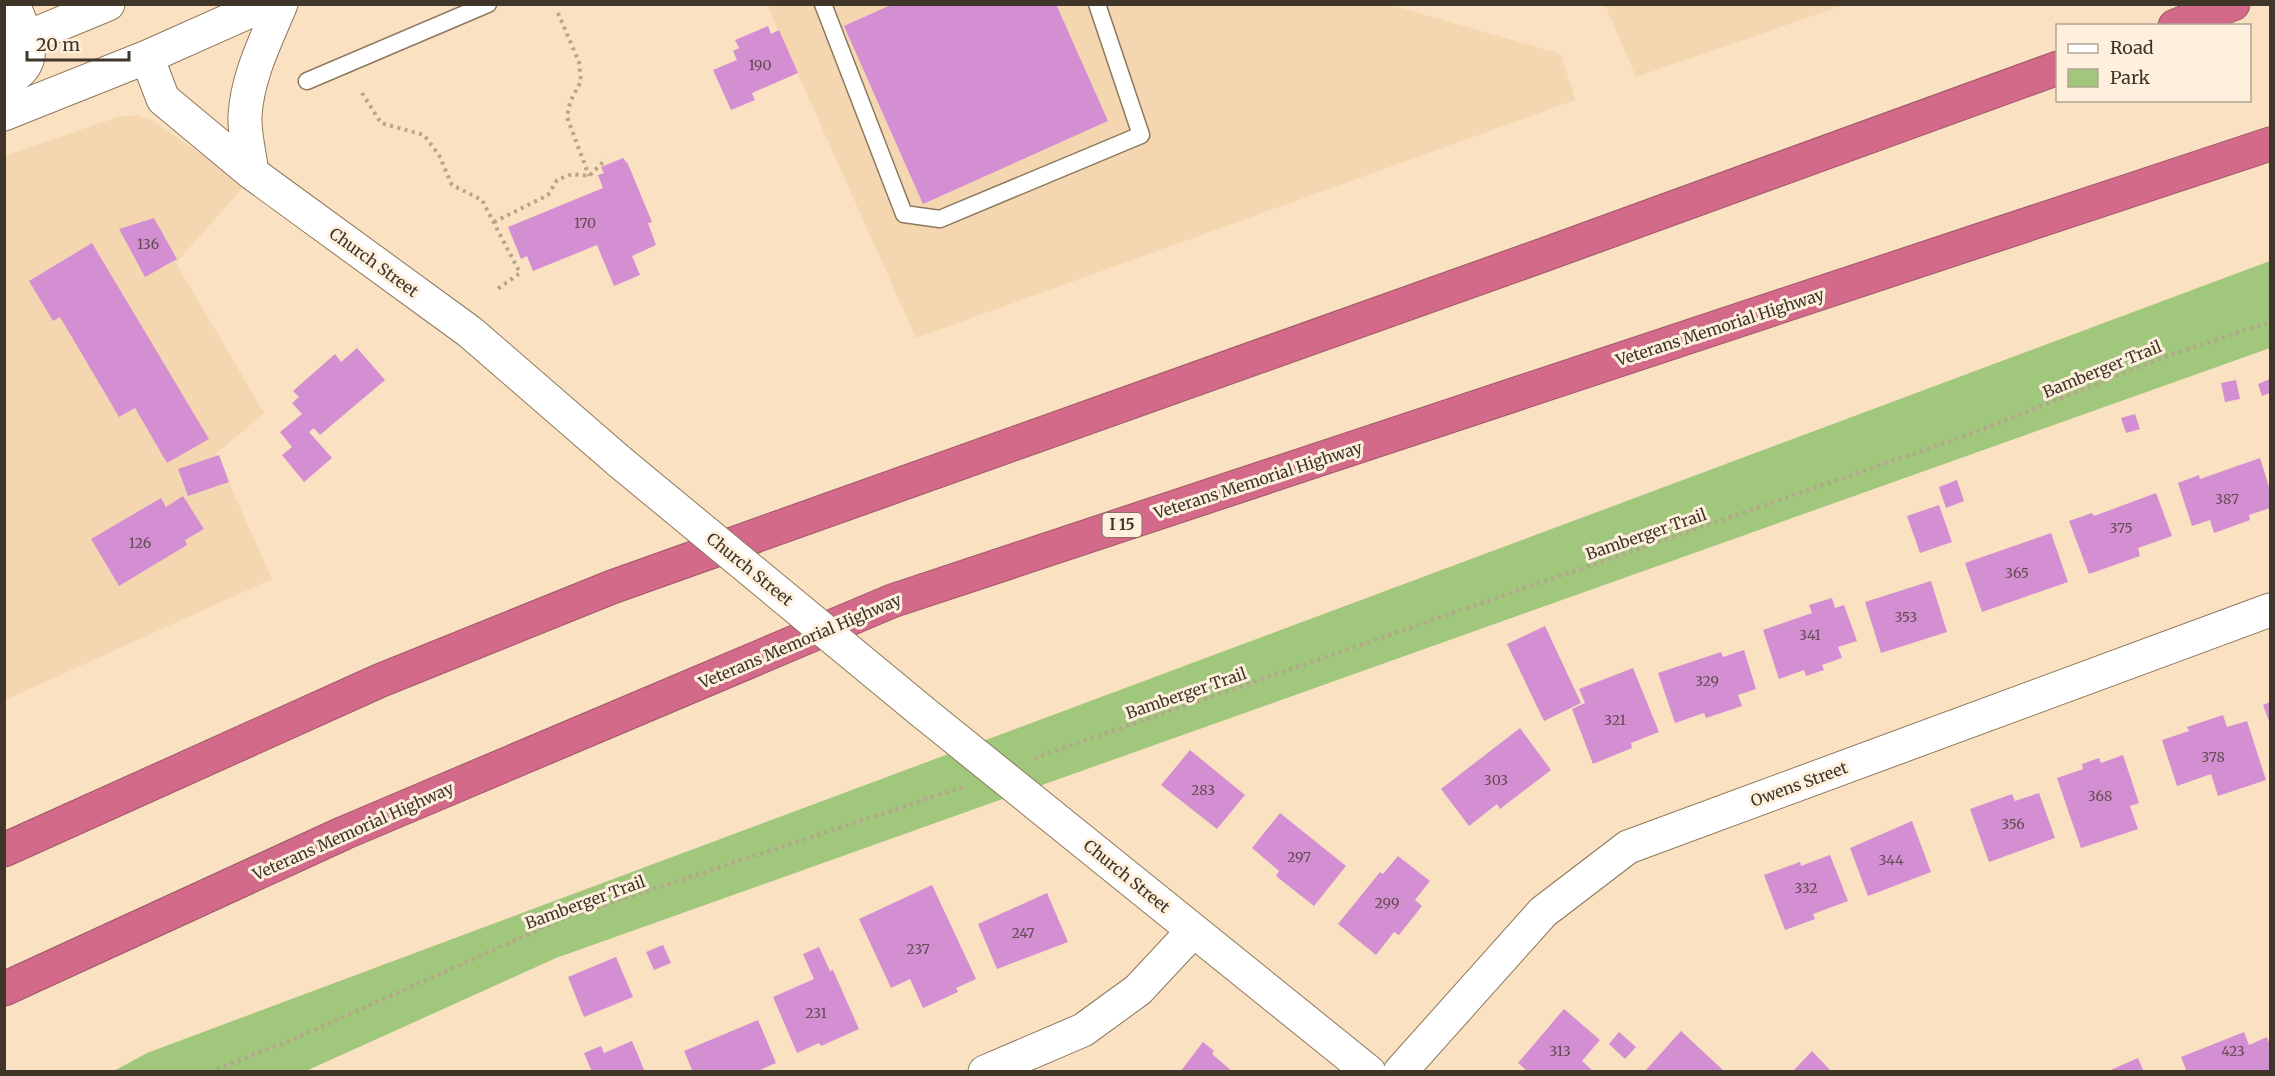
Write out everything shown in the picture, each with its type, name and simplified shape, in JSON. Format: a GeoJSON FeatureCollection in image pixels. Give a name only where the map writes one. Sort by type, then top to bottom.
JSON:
{"type":"FeatureCollection","features":[{"type":"Feature","properties":{"kind":"highway"},"geometry":{"type":"LineString","coordinates":[[2180,24],[2233,4]]}},
{"type":"Feature","properties":{"kind":"highway"},"geometry":{"type":"LineString","coordinates":[[4,850],[380,681],[612,587],[1535,258],[2056,69]]}},
{"type":"Feature","properties":{"kind":"highway","name":"Veterans Memorial Highway"},"geometry":{"type":"LineString","coordinates":[[4,988],[344,833],[892,601],[2271,144]]}},
{"type":"Feature","properties":{"kind":"street"},"geometry":{"type":"LineString","coordinates":[[13,4],[16,43]]}},
{"type":"Feature","properties":{"kind":"street"},"geometry":{"type":"LineString","coordinates":[[16,43],[108,4]]}},
{"type":"Feature","properties":{"kind":"street"},"geometry":{"type":"LineString","coordinates":[[4,114],[147,57],[266,4]]}},
{"type":"Feature","properties":{"kind":"street"},"geometry":{"type":"LineString","coordinates":[[252,173],[245,118],[249,88],[261,51],[281,4]]}},
{"type":"Feature","properties":{"kind":"street"},"geometry":{"type":"LineString","coordinates":[[4,80],[15,76],[26,65],[30,49],[16,43]]}},
{"type":"Feature","properties":{"kind":"street","name":"Church Street"},"geometry":{"type":"LineString","coordinates":[[147,57],[164,99],[252,173],[470,332],[620,462],[924,713],[1369,1071]]}},
{"type":"Feature","properties":{"kind":"street","name":"Owens Street"},"geometry":{"type":"LineString","coordinates":[[1400,1071],[1543,912],[1628,847],[2271,610]]}},
{"type":"Feature","properties":{"kind":"street"},"geometry":{"type":"LineString","coordinates":[[985,1071],[1083,1030],[1138,990],[1193,931]]}},
{"type":"Feature","properties":{"kind":"lane"},"geometry":{"type":"LineString","coordinates":[[307,81],[488,4]]}},
{"type":"Feature","properties":{"kind":"lane"},"geometry":{"type":"LineString","coordinates":[[823,4],[904,214],[940,219],[1141,135],[1097,4]]}},
{"type":"Feature","properties":{"kind":"path"},"geometry":{"type":"LineString","coordinates":[[558,13],[579,62],[580,81],[570,102],[567,117],[589,176]]}},
{"type":"Feature","properties":{"kind":"path"},"geometry":{"type":"LineString","coordinates":[[362,93],[381,123],[424,135],[439,155],[452,185],[482,200],[520,273],[496,290]]}},
{"type":"Feature","properties":{"kind":"path"},"geometry":{"type":"LineString","coordinates":[[589,176],[606,159]]}},
{"type":"Feature","properties":{"kind":"path"},"geometry":{"type":"LineString","coordinates":[[494,222],[548,195],[557,180],[572,174],[589,176]]}},
{"type":"Feature","properties":{"kind":"path","name":"Bamberger Trail"},"geometry":{"type":"LineString","coordinates":[[1026,762],[1973,433],[2167,356],[2271,322]]}},
{"type":"Feature","properties":{"kind":"path","name":"Bamberger Trail"},"geometry":{"type":"LineString","coordinates":[[210,1071],[294,1039],[563,919],[968,786]]}},
{"type":"Feature","properties":{"kind":"shaded area"},"geometry":{"type":"Polygon","coordinates":[[[767,5],[1391,5],[1561,54],[1575,100],[916,338],[767,5]]]}},
{"type":"Feature","properties":{"kind":"shaded area"},"geometry":{"type":"Polygon","coordinates":[[[1605,5],[1844,5],[1636,77],[1605,5]]]}},
{"type":"Feature","properties":{"kind":"shaded area"},"geometry":{"type":"Polygon","coordinates":[[[137,115],[154,121],[245,185],[176,263],[264,413],[216,454],[272,579],[5,700],[4,156],[118,117],[137,115]]]}},
{"type":"Feature","properties":{"kind":"green space"},"geometry":{"type":"Polygon","coordinates":[[[2270,261],[2270,348],[556,958],[306,1071],[112,1072],[147,1053],[2270,261]]]}},
{"type":"Feature","properties":{"kind":"building"},"geometry":{"type":"Polygon","coordinates":[[[893,4],[1056,4],[1108,121],[923,204],[844,26],[893,4]]]}},
{"type":"Feature","properties":{"kind":"building"},"geometry":{"type":"Polygon","coordinates":[[[768,26],[771,34],[779,30],[798,73],[752,93],[755,100],[731,110],[713,70],[737,60],[733,51],[739,48],[735,40],[768,26]]]}},
{"type":"Feature","properties":{"kind":"building"},"geometry":{"type":"Polygon","coordinates":[[[623,158],[628,164],[652,222],[648,223],[656,245],[632,256],[640,275],[614,286],[597,245],[533,271],[527,256],[521,259],[508,227],[603,188],[598,175],[604,173],[601,167],[623,158]]]}},
{"type":"Feature","properties":{"kind":"building"},"geometry":{"type":"Polygon","coordinates":[[[154,218],[177,259],[145,277],[119,229],[154,218]]]}},
{"type":"Feature","properties":{"kind":"building"},"geometry":{"type":"Polygon","coordinates":[[[92,243],[209,439],[167,463],[135,408],[119,417],[60,317],[53,321],[29,281],[92,243]]]}},
{"type":"Feature","properties":{"kind":"building"},"geometry":{"type":"Polygon","coordinates":[[[357,348],[385,380],[320,435],[314,428],[309,432],[332,458],[304,482],[282,455],[292,447],[280,432],[302,414],[292,403],[299,397],[293,391],[335,354],[341,362],[357,348]]]}},
{"type":"Feature","properties":{"kind":"building"},"geometry":{"type":"Polygon","coordinates":[[[2270,379],[2270,393],[2262,396],[2258,384],[2270,379]]]}},
{"type":"Feature","properties":{"kind":"building"},"geometry":{"type":"Polygon","coordinates":[[[2236,380],[2240,399],[2225,402],[2221,383],[2236,380]]]}},
{"type":"Feature","properties":{"kind":"building"},"geometry":{"type":"Polygon","coordinates":[[[2135,414],[2140,429],[2126,433],[2121,418],[2135,414]]]}},
{"type":"Feature","properties":{"kind":"building"},"geometry":{"type":"Polygon","coordinates":[[[219,455],[229,482],[188,496],[178,469],[219,455]]]}},
{"type":"Feature","properties":{"kind":"building"},"geometry":{"type":"Polygon","coordinates":[[[2260,458],[2270,490],[2270,508],[2249,515],[2250,520],[2214,533],[2210,520],[2192,526],[2178,483],[2199,475],[2200,479],[2260,458]]]}},
{"type":"Feature","properties":{"kind":"building"},"geometry":{"type":"Polygon","coordinates":[[[1957,480],[1964,501],[1946,508],[1939,487],[1957,480]]]}},
{"type":"Feature","properties":{"kind":"building"},"geometry":{"type":"Polygon","coordinates":[[[2156,493],[2172,536],[2138,548],[2140,556],[2089,574],[2069,521],[2092,513],[2094,516],[2156,493]]]}},
{"type":"Feature","properties":{"kind":"building"},"geometry":{"type":"Polygon","coordinates":[[[183,496],[204,529],[185,540],[187,545],[119,586],[91,539],[161,498],[166,507],[183,496]]]}},
{"type":"Feature","properties":{"kind":"building"},"geometry":{"type":"Polygon","coordinates":[[[1939,505],[1952,542],[1920,553],[1907,516],[1939,505]]]}},
{"type":"Feature","properties":{"kind":"building"},"geometry":{"type":"Polygon","coordinates":[[[2051,533],[2068,582],[1982,612],[1965,563],[2051,533]]]}},
{"type":"Feature","properties":{"kind":"building"},"geometry":{"type":"Polygon","coordinates":[[[1931,581],[1947,632],[1881,653],[1865,602],[1931,581]]]}},
{"type":"Feature","properties":{"kind":"building"},"geometry":{"type":"Polygon","coordinates":[[[1832,598],[1835,608],[1844,605],[1857,641],[1838,647],[1842,658],[1822,665],[1824,670],[1806,676],[1804,670],[1779,679],[1763,630],[1812,613],[1809,605],[1832,598]]]}},
{"type":"Feature","properties":{"kind":"building"},"geometry":{"type":"Polygon","coordinates":[[[1545,626],[1581,703],[1544,721],[1507,644],[1545,626]]]}},
{"type":"Feature","properties":{"kind":"building"},"geometry":{"type":"Polygon","coordinates":[[[1744,650],[1756,689],[1738,695],[1742,706],[1706,718],[1704,713],[1675,723],[1658,673],[1721,652],[1723,657],[1744,650]]]}},
{"type":"Feature","properties":{"kind":"building"},"geometry":{"type":"Polygon","coordinates":[[[1633,668],[1659,732],[1631,743],[1632,748],[1593,764],[1572,709],[1585,703],[1579,689],[1633,668]]]}},
{"type":"Feature","properties":{"kind":"building"},"geometry":{"type":"Polygon","coordinates":[[[2270,702],[2270,724],[2263,705],[2270,702]]]}},
{"type":"Feature","properties":{"kind":"building"},"geometry":{"type":"Polygon","coordinates":[[[2223,715],[2227,727],[2247,721],[2266,780],[2218,796],[2211,774],[2177,786],[2162,740],[2189,731],[2187,727],[2223,715]]]}},
{"type":"Feature","properties":{"kind":"building"},"geometry":{"type":"Polygon","coordinates":[[[1520,728],[1551,770],[1500,809],[1497,804],[1469,826],[1441,789],[1520,728]]]}},
{"type":"Feature","properties":{"kind":"building"},"geometry":{"type":"Polygon","coordinates":[[[1190,750],[1245,795],[1217,829],[1161,785],[1190,750]]]}},
{"type":"Feature","properties":{"kind":"building"},"geometry":{"type":"Polygon","coordinates":[[[2123,755],[2139,803],[2130,806],[2138,829],[2081,848],[2057,778],[2083,769],[2082,764],[2099,758],[2101,763],[2123,755]]]}},
{"type":"Feature","properties":{"kind":"building"},"geometry":{"type":"Polygon","coordinates":[[[2039,793],[2055,838],[1989,862],[1970,809],[2012,794],[2015,801],[2039,793]]]}},
{"type":"Feature","properties":{"kind":"building"},"geometry":{"type":"Polygon","coordinates":[[[1280,813],[1346,866],[1314,906],[1276,876],[1279,871],[1252,848],[1280,813]]]}},
{"type":"Feature","properties":{"kind":"building"},"geometry":{"type":"Polygon","coordinates":[[[1912,821],[1931,872],[1868,896],[1850,848],[1912,821]]]}},
{"type":"Feature","properties":{"kind":"building"},"geometry":{"type":"Polygon","coordinates":[[[1830,855],[1848,901],[1813,914],[1815,919],[1785,930],[1764,875],[1800,862],[1801,866],[1830,855]]]}},
{"type":"Feature","properties":{"kind":"building"},"geometry":{"type":"Polygon","coordinates":[[[1398,856],[1430,881],[1415,900],[1422,906],[1399,935],[1394,932],[1376,955],[1338,924],[1380,872],[1383,874],[1398,856]]]}},
{"type":"Feature","properties":{"kind":"building"},"geometry":{"type":"Polygon","coordinates":[[[932,885],[976,979],[956,988],[958,992],[923,1008],[910,979],[891,988],[859,919],[932,885]]]}},
{"type":"Feature","properties":{"kind":"building"},"geometry":{"type":"Polygon","coordinates":[[[1047,893],[1068,942],[997,969],[978,924],[1047,893]]]}},
{"type":"Feature","properties":{"kind":"building"},"geometry":{"type":"Polygon","coordinates":[[[663,945],[671,963],[654,970],[646,952],[663,945]]]}},
{"type":"Feature","properties":{"kind":"building"},"geometry":{"type":"Polygon","coordinates":[[[819,947],[830,971],[833,970],[859,1029],[821,1046],[819,1043],[797,1053],[773,997],[814,979],[803,954],[819,947]]]}},
{"type":"Feature","properties":{"kind":"building"},"geometry":{"type":"Polygon","coordinates":[[[616,957],[633,997],[584,1017],[568,977],[616,957]]]}},
{"type":"Feature","properties":{"kind":"building"},"geometry":{"type":"Polygon","coordinates":[[[1564,1009],[1600,1040],[1582,1061],[1594,1072],[1528,1072],[1518,1063],[1564,1009]]]}},
{"type":"Feature","properties":{"kind":"building"},"geometry":{"type":"Polygon","coordinates":[[[758,1020],[776,1063],[755,1072],[693,1072],[684,1051],[758,1020]]]}},
{"type":"Feature","properties":{"kind":"building"},"geometry":{"type":"Polygon","coordinates":[[[1681,1031],[1725,1072],[1648,1072],[1646,1070],[1681,1031]]]}},
{"type":"Feature","properties":{"kind":"building"},"geometry":{"type":"Polygon","coordinates":[[[1619,1032],[1636,1047],[1625,1059],[1609,1044],[1619,1032]]]}},
{"type":"Feature","properties":{"kind":"building"},"geometry":{"type":"Polygon","coordinates":[[[2244,1032],[2249,1045],[2267,1037],[2270,1046],[2270,1072],[2187,1072],[2181,1057],[2244,1032]]]}},
{"type":"Feature","properties":{"kind":"building"},"geometry":{"type":"Polygon","coordinates":[[[632,1041],[645,1072],[592,1072],[584,1053],[601,1046],[604,1053],[632,1041]]]}},
{"type":"Feature","properties":{"kind":"building"},"geometry":{"type":"Polygon","coordinates":[[[1203,1042],[1214,1051],[1212,1054],[1233,1072],[1180,1072],[1203,1042]]]}},
{"type":"Feature","properties":{"kind":"building"},"geometry":{"type":"Polygon","coordinates":[[[1812,1051],[1832,1072],[1792,1072],[1812,1051]]]}},
{"type":"Feature","properties":{"kind":"building"},"geometry":{"type":"Polygon","coordinates":[[[2138,1058],[2144,1072],[2106,1072],[2138,1058]]]}}]}
